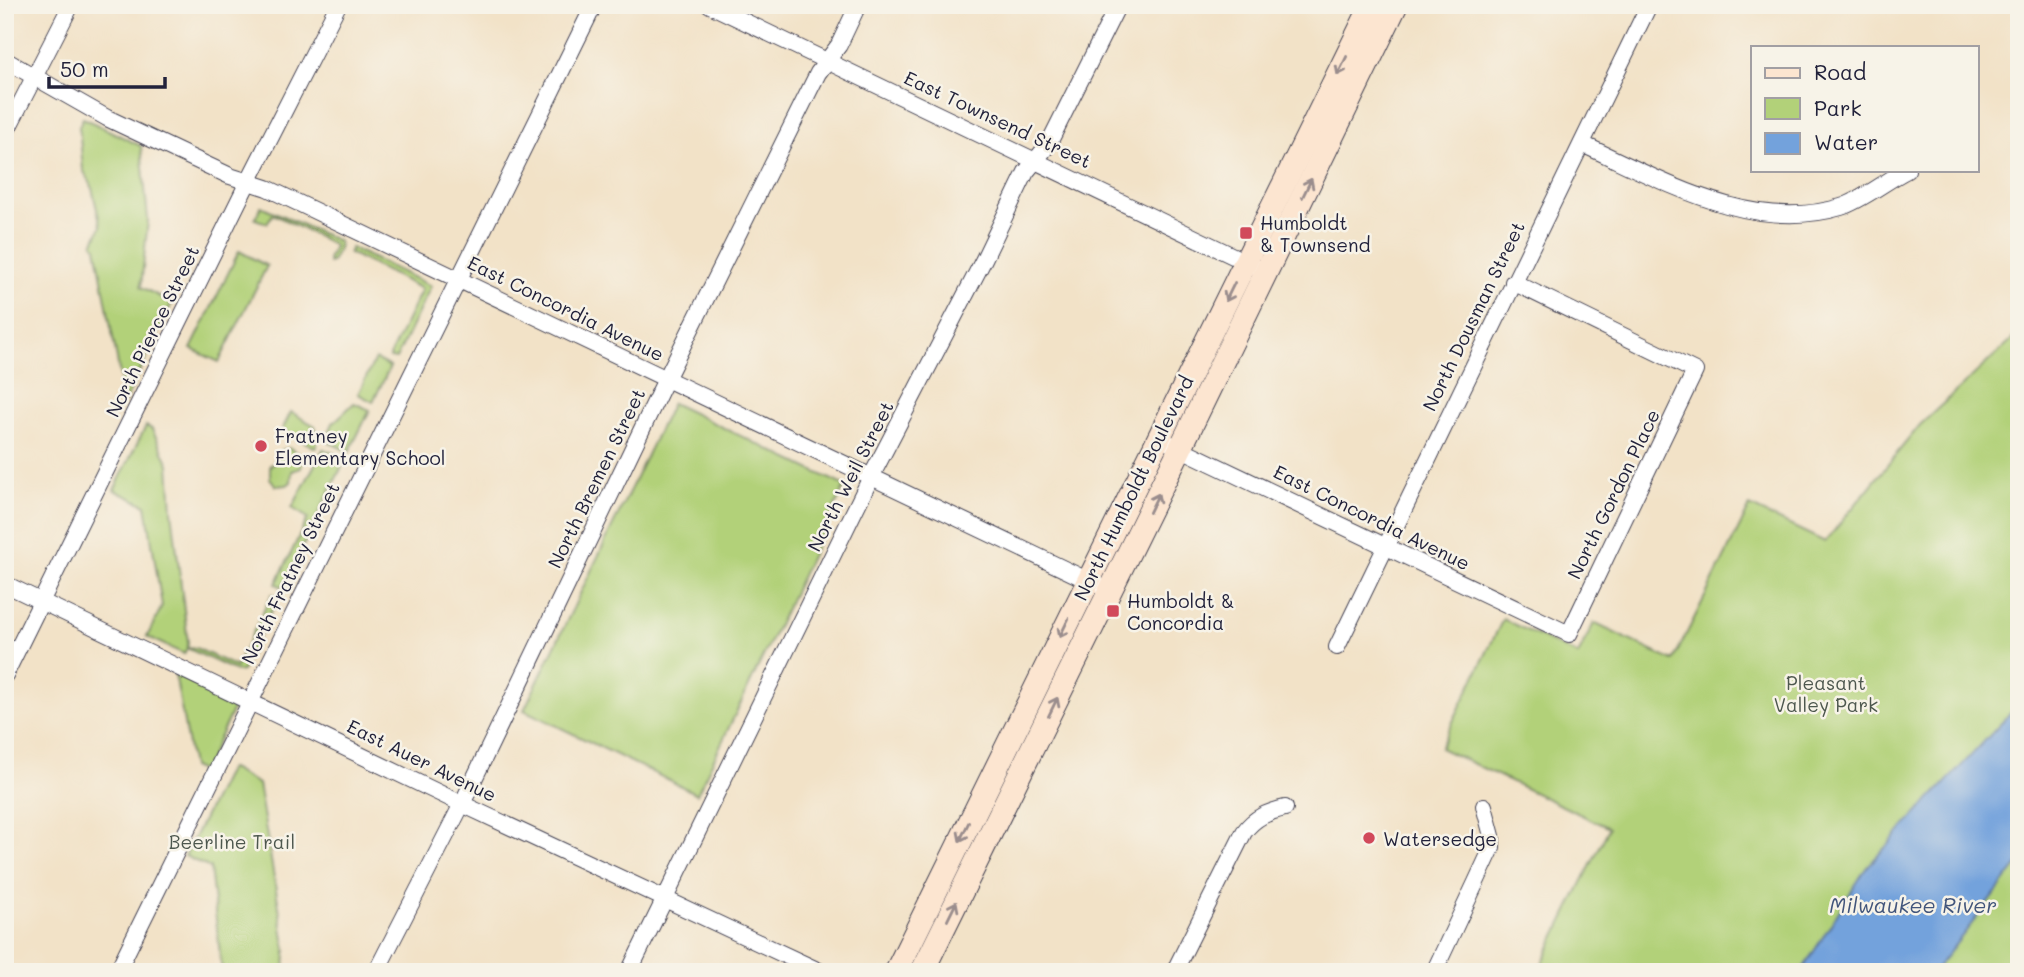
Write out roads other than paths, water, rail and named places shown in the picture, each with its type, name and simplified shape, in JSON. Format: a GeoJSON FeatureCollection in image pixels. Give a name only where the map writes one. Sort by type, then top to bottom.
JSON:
{"type":"FeatureCollection","features":[{"type":"Feature","properties":{"kind":"main road","name":"North Humboldt Boulevard"},"geometry":{"type":"LineString","coordinates":[[922,972],[1180,448],[1255,267],[1372,5]]}},
{"type":"Feature","properties":{"kind":"main road","name":"North Humboldt Boulevard"},"geometry":{"type":"LineString","coordinates":[[896,972],[1158,437],[1255,267],[1396,5]]}},
{"type":"Feature","properties":{"kind":"street"},"geometry":{"type":"LineString","coordinates":[[5,134],[71,5]]}},
{"type":"Feature","properties":{"kind":"street","name":"North Pierce Street"},"geometry":{"type":"LineString","coordinates":[[5,675],[338,5]]}},
{"type":"Feature","properties":{"kind":"street","name":"North Fratney Street"},"geometry":{"type":"LineString","coordinates":[[117,972],[594,5]]}},
{"type":"Feature","properties":{"kind":"street","name":"East Townsend Street"},"geometry":{"type":"LineString","coordinates":[[710,5],[1255,267]]}},
{"type":"Feature","properties":{"kind":"street","name":"North Bremen Street"},"geometry":{"type":"LineString","coordinates":[[376,972],[462,804],[666,379],[818,73],[839,45],[858,5]]}},
{"type":"Feature","properties":{"kind":"street","name":"North Weil Street"},"geometry":{"type":"LineString","coordinates":[[629,972],[872,477],[1026,172],[1048,145],[1118,5]]}},
{"type":"Feature","properties":{"kind":"street","name":"North Dousman Street"},"geometry":{"type":"LineString","coordinates":[[1337,647],[1649,5]]}},
{"type":"Feature","properties":{"kind":"street","name":"East Concordia Avenue"},"geometry":{"type":"LineString","coordinates":[[5,60],[107,118],[230,176],[267,188],[1110,591]]}},
{"type":"Feature","properties":{"kind":"street"},"geometry":{"type":"LineString","coordinates":[[1582,144],[1679,188],[1737,208],[1790,215],[1843,206],[1902,172]]}},
{"type":"Feature","properties":{"kind":"street","name":"North Gordon Place"},"geometry":{"type":"LineString","coordinates":[[1513,282],[1695,371],[1569,635]]}},
{"type":"Feature","properties":{"kind":"street","name":"East Concordia Avenue"},"geometry":{"type":"LineString","coordinates":[[1158,437],[1569,635]]}},
{"type":"Feature","properties":{"kind":"street","name":"East Auer Avenue"},"geometry":{"type":"LineString","coordinates":[[5,584],[462,804],[821,972]]}},
{"type":"Feature","properties":{"kind":"street"},"geometry":{"type":"LineString","coordinates":[[1434,972],[1492,848],[1492,836],[1484,806]]}},
{"type":"Feature","properties":{"kind":"street"},"geometry":{"type":"LineString","coordinates":[[1174,972],[1244,832],[1258,817],[1285,808]]}},
{"type":"Feature","properties":{"kind":"water","name":"Milwaukee River"},"geometry":{"type":"Polygon","coordinates":[[[2019,704],[2019,863],[1934,972],[1801,972],[1866,868],[2019,704]]]}},
{"type":"Feature","properties":{"kind":"place","name":"Humboldt & Townsend"},"geometry":{"type":"Point","coordinates":[1246,233]}},
{"type":"Feature","properties":{"kind":"place","name":"Fratney Elementary School"},"geometry":{"type":"Point","coordinates":[261,446]}},
{"type":"Feature","properties":{"kind":"place","name":"Humboldt & Concordia"},"geometry":{"type":"Point","coordinates":[1113,611]}},
{"type":"Feature","properties":{"kind":"place","name":"Watersedge"},"geometry":{"type":"Point","coordinates":[1369,838]}},
{"type":"Feature","properties":{"kind":"park label","name":"Pleasant Valley Park"},"geometry":{"type":"Point","coordinates":[1826,693]}},
{"type":"Feature","properties":{"kind":"park label","name":"Beerline Trail"},"geometry":{"type":"Point","coordinates":[232,841]}}]}
